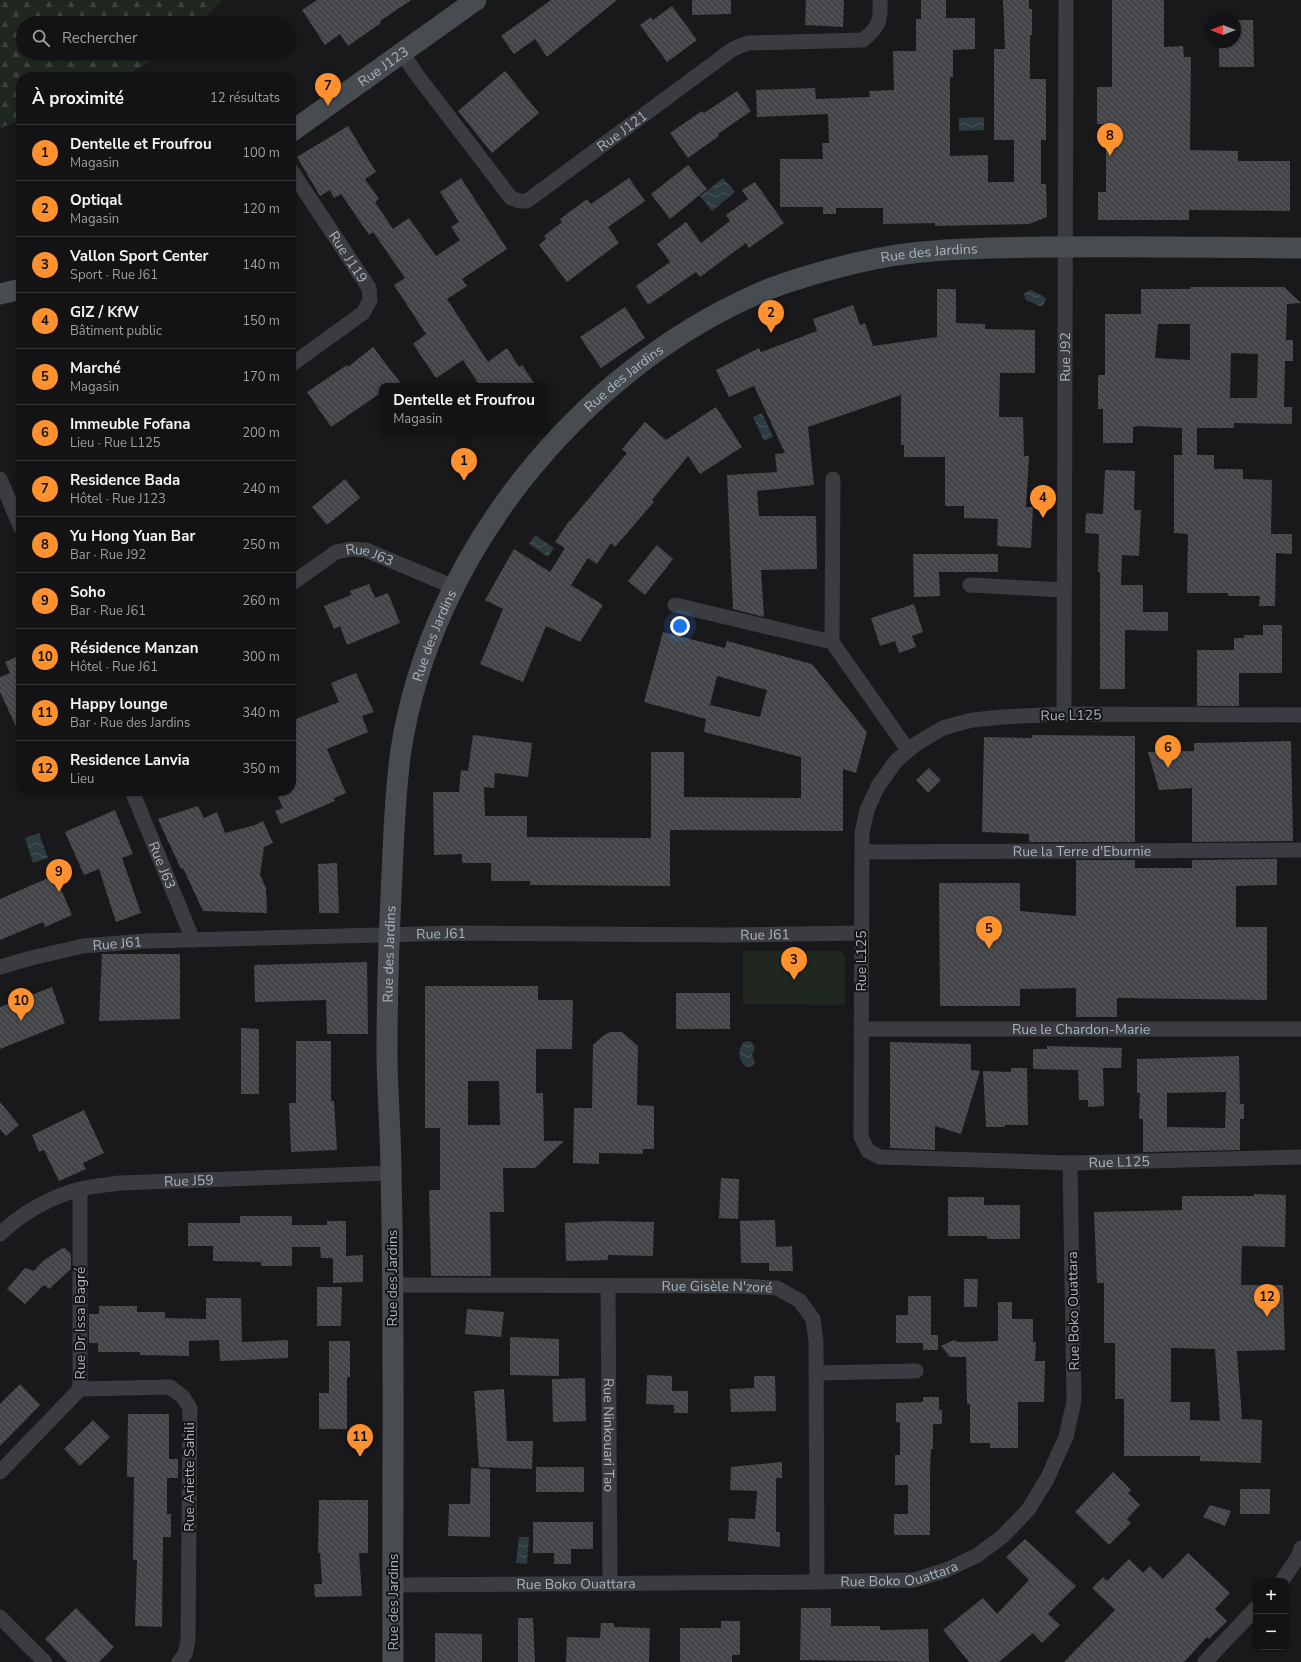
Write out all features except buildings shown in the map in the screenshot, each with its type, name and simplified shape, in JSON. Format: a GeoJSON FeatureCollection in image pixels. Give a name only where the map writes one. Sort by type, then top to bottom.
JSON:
{"type":"FeatureCollection","features":[{"type":"Feature","properties":{"kind":"main road","name":"Rue J123"},"geometry":{"type":"LineString","coordinates":[[296,128],[476,0]]}},
{"type":"Feature","properties":{"kind":"main road","name":"Rue des Jardins"},"geometry":{"type":"LineString","coordinates":[[393,1662],[393,1286],[387,1054],[389,935],[395,801],[402,747],[412,696],[429,645],[454,587],[477,544],[530,470],[564,431],[603,393],[651,356],[702,322],[758,294],[809,276],[863,261],[920,252],[988,248],[1066,246],[1301,248]]}},
{"type":"Feature","properties":{"kind":"main road"},"geometry":{"type":"LineString","coordinates":[[0,294],[16,290]]}},
{"type":"Feature","properties":{"kind":"street","name":"Rue J121"},"geometry":{"type":"LineString","coordinates":[[402,53],[417,75],[511,198],[527,200],[733,49],[748,43],[863,40],[875,31],[881,18],[880,0]]}},
{"type":"Feature","properties":{"kind":"street","name":"Rue J92"},"geometry":{"type":"LineString","coordinates":[[1064,714],[1066,0]]}},
{"type":"Feature","properties":{"kind":"street","name":"Rue J119"},"geometry":{"type":"LineString","coordinates":[[296,178],[368,288],[370,300],[363,313],[296,361]]}},
{"type":"Feature","properties":{"kind":"street"},"geometry":{"type":"LineString","coordinates":[[0,478],[16,516]]}},
{"type":"Feature","properties":{"kind":"street"},"geometry":{"type":"LineString","coordinates":[[833,479],[832,642],[908,750]]}},
{"type":"Feature","properties":{"kind":"street","name":"Rue J63"},"geometry":{"type":"LineString","coordinates":[[296,580],[336,552],[351,549],[366,550],[454,587]]}},
{"type":"Feature","properties":{"kind":"street"},"geometry":{"type":"LineString","coordinates":[[970,585],[1064,590]]}},
{"type":"Feature","properties":{"kind":"street"},"geometry":{"type":"LineString","coordinates":[[675,605],[832,642]]}},
{"type":"Feature","properties":{"kind":"street","name":"Rue L125"},"geometry":{"type":"LineString","coordinates":[[1301,715],[1064,714],[1003,717],[972,720],[943,728],[916,744],[896,761],[878,786],[867,810],[862,833],[861,1029],[861,1137],[868,1151],[880,1157],[1070,1163],[1301,1157]]}},
{"type":"Feature","properties":{"kind":"street","name":"Rue J63"},"geometry":{"type":"LineString","coordinates":[[134,796],[192,940]]}},
{"type":"Feature","properties":{"kind":"street","name":"Rue la Terre d'Eburnie"},"geometry":{"type":"LineString","coordinates":[[862,852],[1301,850]]}},
{"type":"Feature","properties":{"kind":"street","name":"Rue J61"},"geometry":{"type":"LineString","coordinates":[[0,967],[83,946],[145,941],[457,933],[726,935],[862,933]]}},
{"type":"Feature","properties":{"kind":"street","name":"Rue le Chardon-Marie"},"geometry":{"type":"LineString","coordinates":[[861,1029],[1301,1029]]}},
{"type":"Feature","properties":{"kind":"street","name":"Rue Boko Ouattara"},"geometry":{"type":"LineString","coordinates":[[392,1585],[914,1580],[946,1570],[976,1556],[1002,1537],[1028,1510],[1047,1479],[1066,1437],[1074,1401],[1070,1163]]}},
{"type":"Feature","properties":{"kind":"street","name":"Rue J59"},"geometry":{"type":"LineString","coordinates":[[0,1234],[23,1216],[50,1200],[80,1190],[120,1183],[391,1173]]}},
{"type":"Feature","properties":{"kind":"street","name":"Rue Dr Issa Bagré"},"geometry":{"type":"LineString","coordinates":[[0,1472],[80,1389],[80,1190]]}},
{"type":"Feature","properties":{"kind":"street","name":"Rue Ninkouari Tao"},"geometry":{"type":"LineString","coordinates":[[608,1285],[610,1584]]}},
{"type":"Feature","properties":{"kind":"street","name":"Rue Gisèle N'zoré"},"geometry":{"type":"LineString","coordinates":[[393,1286],[741,1286],[778,1288],[800,1301],[813,1319],[816,1341],[817,1582]]}},
{"type":"Feature","properties":{"kind":"street"},"geometry":{"type":"LineString","coordinates":[[816,1373],[916,1371]]}},
{"type":"Feature","properties":{"kind":"street","name":"Rue Ariette Sahili"},"geometry":{"type":"LineString","coordinates":[[80,1389],[170,1387],[183,1397],[190,1408],[188,1641],[184,1654],[179,1662]]}},
{"type":"Feature","properties":{"kind":"street"},"geometry":{"type":"LineString","coordinates":[[1284,1578],[1300,1553]]}},
{"type":"Feature","properties":{"kind":"street"},"geometry":{"type":"LineString","coordinates":[[1205,1662],[1253,1611]]}},
{"type":"Feature","properties":{"kind":"street"},"geometry":{"type":"LineString","coordinates":[[0,1617],[45,1662]]}},
{"type":"Feature","properties":{"kind":"green space"},"geometry":{"type":"Polygon","coordinates":[[[0,0],[223,0],[206,16],[16,16],[16,60],[152,60],[132,72],[16,72],[16,122],[0,128],[0,0]]]}},
{"type":"Feature","properties":{"kind":"green space"},"geometry":{"type":"Polygon","coordinates":[[[743,951],[840,951],[845,956],[845,1005],[743,1004],[743,951]]]}},
{"type":"Feature","properties":{"kind":"water"},"geometry":{"type":"Polygon","coordinates":[[[984,117],[984,130],[959,131],[959,118],[984,117]]]}},
{"type":"Feature","properties":{"kind":"water"},"geometry":{"type":"Polygon","coordinates":[[[723,178],[735,192],[712,211],[700,196],[723,178]]]}},
{"type":"Feature","properties":{"kind":"water"},"geometry":{"type":"Polygon","coordinates":[[[1031,290],[1046,299],[1043,306],[1039,306],[1026,300],[1024,293],[1031,290]]]}},
{"type":"Feature","properties":{"kind":"water"},"geometry":{"type":"Polygon","coordinates":[[[762,413],[773,437],[764,441],[753,417],[762,413]]]}},
{"type":"Feature","properties":{"kind":"water"},"geometry":{"type":"Polygon","coordinates":[[[535,535],[554,548],[548,557],[529,544],[535,535]]]}},
{"type":"Feature","properties":{"kind":"water"},"geometry":{"type":"Polygon","coordinates":[[[39,833],[48,858],[33,863],[25,838],[39,833]]]}},
{"type":"Feature","properties":{"kind":"water"},"geometry":{"type":"Polygon","coordinates":[[[750,1041],[755,1047],[752,1055],[755,1062],[752,1066],[747,1067],[740,1059],[740,1048],[744,1042],[750,1041]]]}},
{"type":"Feature","properties":{"kind":"water"},"geometry":{"type":"Polygon","coordinates":[[[519,1537],[529,1537],[527,1564],[516,1563],[519,1537]]]}},
{"type":"Feature","properties":{"kind":"place","name":"Residence Bada"},"geometry":{"type":"Point","coordinates":[328,106]}},
{"type":"Feature","properties":{"kind":"place","name":"Yu Hong Yuan Bar"},"geometry":{"type":"Point","coordinates":[1110,156]}},
{"type":"Feature","properties":{"kind":"place","name":"Optiqal"},"geometry":{"type":"Point","coordinates":[771,333]}},
{"type":"Feature","properties":{"kind":"place","name":"Dentelle et Froufrou"},"geometry":{"type":"Point","coordinates":[464,481]}},
{"type":"Feature","properties":{"kind":"place","name":"GIZ / KfW"},"geometry":{"type":"Point","coordinates":[1043,518]}},
{"type":"Feature","properties":{"kind":"place","name":"Immeuble Fofana"},"geometry":{"type":"Point","coordinates":[1168,768]}},
{"type":"Feature","properties":{"kind":"place","name":"Soho"},"geometry":{"type":"Point","coordinates":[59,892]}},
{"type":"Feature","properties":{"kind":"place","name":"Marché"},"geometry":{"type":"Point","coordinates":[989,949]}},
{"type":"Feature","properties":{"kind":"place","name":"Vallon Sport Center"},"geometry":{"type":"Point","coordinates":[794,980]}},
{"type":"Feature","properties":{"kind":"place","name":"Résidence Manzan"},"geometry":{"type":"Point","coordinates":[21,1021]}},
{"type":"Feature","properties":{"kind":"place","name":"Residence Lanvia"},"geometry":{"type":"Point","coordinates":[1267,1317]}},
{"type":"Feature","properties":{"kind":"place","name":"Happy lounge"},"geometry":{"type":"Point","coordinates":[360,1457]}}]}
